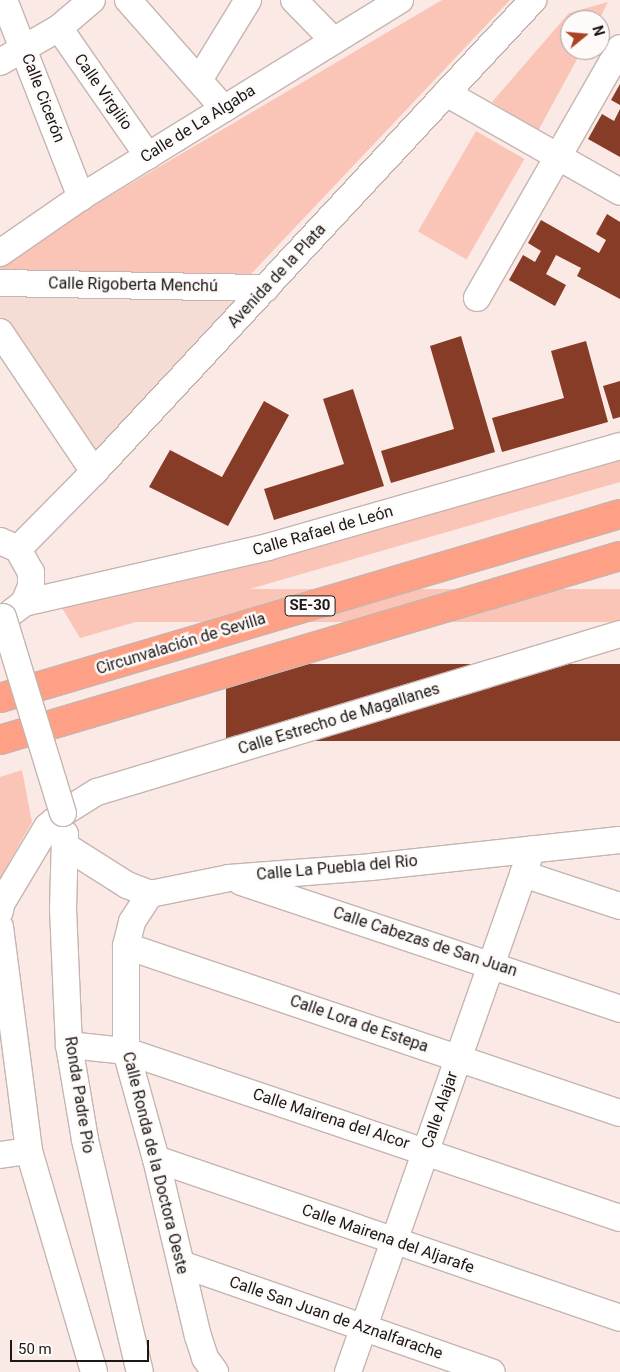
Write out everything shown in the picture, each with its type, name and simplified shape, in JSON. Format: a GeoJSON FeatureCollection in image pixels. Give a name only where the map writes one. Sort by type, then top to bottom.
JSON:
{"type":"FeatureCollection","features":[{"type":"Feature","properties":{"kind":"highway","name":"Circunvalación de Sevilla"},"geometry":{"type":"LineString","coordinates":[[0,698],[620,514]]}},
{"type":"Feature","properties":{"kind":"highway","name":"SE-30"},"geometry":{"type":"LineString","coordinates":[[0,740],[620,556]]}},
{"type":"Feature","properties":{"kind":"street","name":"Calle Cicerón"},"geometry":{"type":"LineString","coordinates":[[4,0],[81,196]]}},
{"type":"Feature","properties":{"kind":"street"},"geometry":{"type":"LineString","coordinates":[[0,62],[24,50],[59,28],[92,0]]}},
{"type":"Feature","properties":{"kind":"street"},"geometry":{"type":"LineString","coordinates":[[128,0],[224,109]]}},
{"type":"Feature","properties":{"kind":"street"},"geometry":{"type":"LineString","coordinates":[[199,80],[248,0]]}},
{"type":"Feature","properties":{"kind":"street"},"geometry":{"type":"LineString","coordinates":[[294,0],[334,41]]}},
{"type":"Feature","properties":{"kind":"street","name":"Calle de La Algaba"},"geometry":{"type":"LineString","coordinates":[[0,253],[81,196],[400,0]]}},
{"type":"Feature","properties":{"kind":"street","name":"Avenida de la Plata"},"geometry":{"type":"LineString","coordinates":[[9,545],[94,472],[533,0]]}},
{"type":"Feature","properties":{"kind":"street","name":"Calle Virgilio"},"geometry":{"type":"LineString","coordinates":[[59,28],[148,156]]}},
{"type":"Feature","properties":{"kind":"street"},"geometry":{"type":"LineString","coordinates":[[476,298],[620,48]]}},
{"type":"Feature","properties":{"kind":"street"},"geometry":{"type":"LineString","coordinates":[[446,93],[620,192]]}},
{"type":"Feature","properties":{"kind":"street","name":"Calle Rigoberta Menchú"},"geometry":{"type":"LineString","coordinates":[[0,283],[266,288]]}},
{"type":"Feature","properties":{"kind":"street"},"geometry":{"type":"LineString","coordinates":[[0,332],[94,472]]}},
{"type":"Feature","properties":{"kind":"street","name":"Calle Rafael de León"},"geometry":{"type":"LineString","coordinates":[[9,612],[268,547],[620,446]]}},
{"type":"Feature","properties":{"kind":"street"},"geometry":{"type":"LineString","coordinates":[[9,545],[30,572],[31,586],[9,612]]}},
{"type":"Feature","properties":{"kind":"street","name":"Ronda Padre Pío"},"geometry":{"type":"LineString","coordinates":[[9,612],[63,813],[67,847],[63,909],[69,1045],[85,1140],[140,1372]]}},
{"type":"Feature","properties":{"kind":"street","name":"Calle Estrecho de Magallanes"},"geometry":{"type":"LineString","coordinates":[[63,813],[97,792],[620,634]]}},
{"type":"Feature","properties":{"kind":"street"},"geometry":{"type":"LineString","coordinates":[[63,813],[47,827],[0,912],[29,1151],[94,1372]]}},
{"type":"Feature","properties":{"kind":"street","name":"Calle La Puebla del Rio"},"geometry":{"type":"LineString","coordinates":[[150,894],[229,878],[272,882],[532,849],[620,840]]}},
{"type":"Feature","properties":{"kind":"street"},"geometry":{"type":"LineString","coordinates":[[67,847],[128,885],[150,894]]}},
{"type":"Feature","properties":{"kind":"street","name":"Calle Alajar"},"geometry":{"type":"LineString","coordinates":[[348,1372],[532,849]]}},
{"type":"Feature","properties":{"kind":"street"},"geometry":{"type":"LineString","coordinates":[[524,874],[620,906]]}},
{"type":"Feature","properties":{"kind":"street","name":"Calle Cabezas de San Juan"},"geometry":{"type":"LineString","coordinates":[[272,882],[492,964],[620,1009]]}},
{"type":"Feature","properties":{"kind":"street","name":"Calle Ronda de la Doctora Oeste"},"geometry":{"type":"LineString","coordinates":[[150,894],[132,922],[126,946],[126,1051],[156,1159],[198,1336],[205,1358],[215,1372]]}},
{"type":"Feature","properties":{"kind":"street","name":"Calle Lora de Estepa"},"geometry":{"type":"LineString","coordinates":[[126,946],[620,1113]]}},
{"type":"Feature","properties":{"kind":"street","name":"Calle Mairena del Alcor"},"geometry":{"type":"LineString","coordinates":[[69,1045],[126,1051],[620,1218]]}},
{"type":"Feature","properties":{"kind":"street"},"geometry":{"type":"LineString","coordinates":[[0,1155],[29,1151]]}},
{"type":"Feature","properties":{"kind":"street","name":"Calle Mairena del Aljarafe"},"geometry":{"type":"LineString","coordinates":[[156,1159],[620,1318]]}},
{"type":"Feature","properties":{"kind":"street","name":"Calle San Juan de Aznalfarache"},"geometry":{"type":"LineString","coordinates":[[181,1264],[492,1372]]}},
{"type":"Feature","properties":{"kind":"shaded area"},"geometry":{"type":"Polygon","coordinates":[[[442,0],[510,0],[250,275],[0,270],[0,261],[442,0]]]}},
{"type":"Feature","properties":{"kind":"shaded area"},"geometry":{"type":"Polygon","coordinates":[[[608,2],[604,10],[580,10],[608,2]]]}},
{"type":"Feature","properties":{"kind":"shaded area"},"geometry":{"type":"Polygon","coordinates":[[[560,23],[560,60],[577,60],[538,131],[492,102],[560,23]]]}},
{"type":"Feature","properties":{"kind":"shaded area"},"geometry":{"type":"Polygon","coordinates":[[[476,131],[524,159],[466,259],[418,231],[476,131]]]}},
{"type":"Feature","properties":{"kind":"shaded area"},"geometry":{"type":"Polygon","coordinates":[[[0,291],[244,293],[93,461],[0,319],[0,291]]]}},
{"type":"Feature","properties":{"kind":"shaded area"},"geometry":{"type":"Polygon","coordinates":[[[620,453],[620,482],[80,638],[62,608],[265,557],[620,453]]]}},
{"type":"Feature","properties":{"kind":"shaded area"},"geometry":{"type":"Polygon","coordinates":[[[96,589],[620,589],[620,622],[96,622],[96,589]]]}},
{"type":"Feature","properties":{"kind":"shaded area"},"geometry":{"type":"Polygon","coordinates":[[[22,770],[32,822],[0,879],[0,777],[22,770]]]}},
{"type":"Feature","properties":{"kind":"building"},"geometry":{"type":"Polygon","coordinates":[[[620,84],[620,105],[611,100],[620,84]]]}},
{"type":"Feature","properties":{"kind":"building"},"geometry":{"type":"Polygon","coordinates":[[[620,109],[620,157],[588,139],[602,114],[614,121],[620,109]]]}},
{"type":"Feature","properties":{"kind":"building"},"geometry":{"type":"Polygon","coordinates":[[[607,214],[620,222],[620,299],[577,276],[581,268],[556,255],[546,274],[566,285],[555,306],[509,280],[523,255],[535,262],[541,251],[528,243],[541,220],[599,253],[606,240],[596,234],[607,214]]]}},
{"type":"Feature","properties":{"kind":"building"},"geometry":{"type":"Polygon","coordinates":[[[461,336],[495,452],[391,483],[381,451],[454,429],[430,346],[461,336]]]}},
{"type":"Feature","properties":{"kind":"building"},"geometry":{"type":"Polygon","coordinates":[[[586,341],[608,422],[502,452],[492,418],[564,398],[551,351],[586,341]]]}},
{"type":"Feature","properties":{"kind":"building"},"geometry":{"type":"Polygon","coordinates":[[[620,381],[620,417],[613,419],[603,386],[620,381]]]}},
{"type":"Feature","properties":{"kind":"building"},"geometry":{"type":"Polygon","coordinates":[[[353,389],[384,486],[274,520],[264,489],[344,464],[323,399],[353,389]]]}},
{"type":"Feature","properties":{"kind":"building"},"geometry":{"type":"Polygon","coordinates":[[[264,401],[289,415],[228,526],[149,487],[170,450],[222,477],[264,401]]]}},
{"type":"Feature","properties":{"kind":"building"},"geometry":{"type":"Polygon","coordinates":[[[226,664],[620,664],[620,741],[226,741],[226,664]]]}}]}
